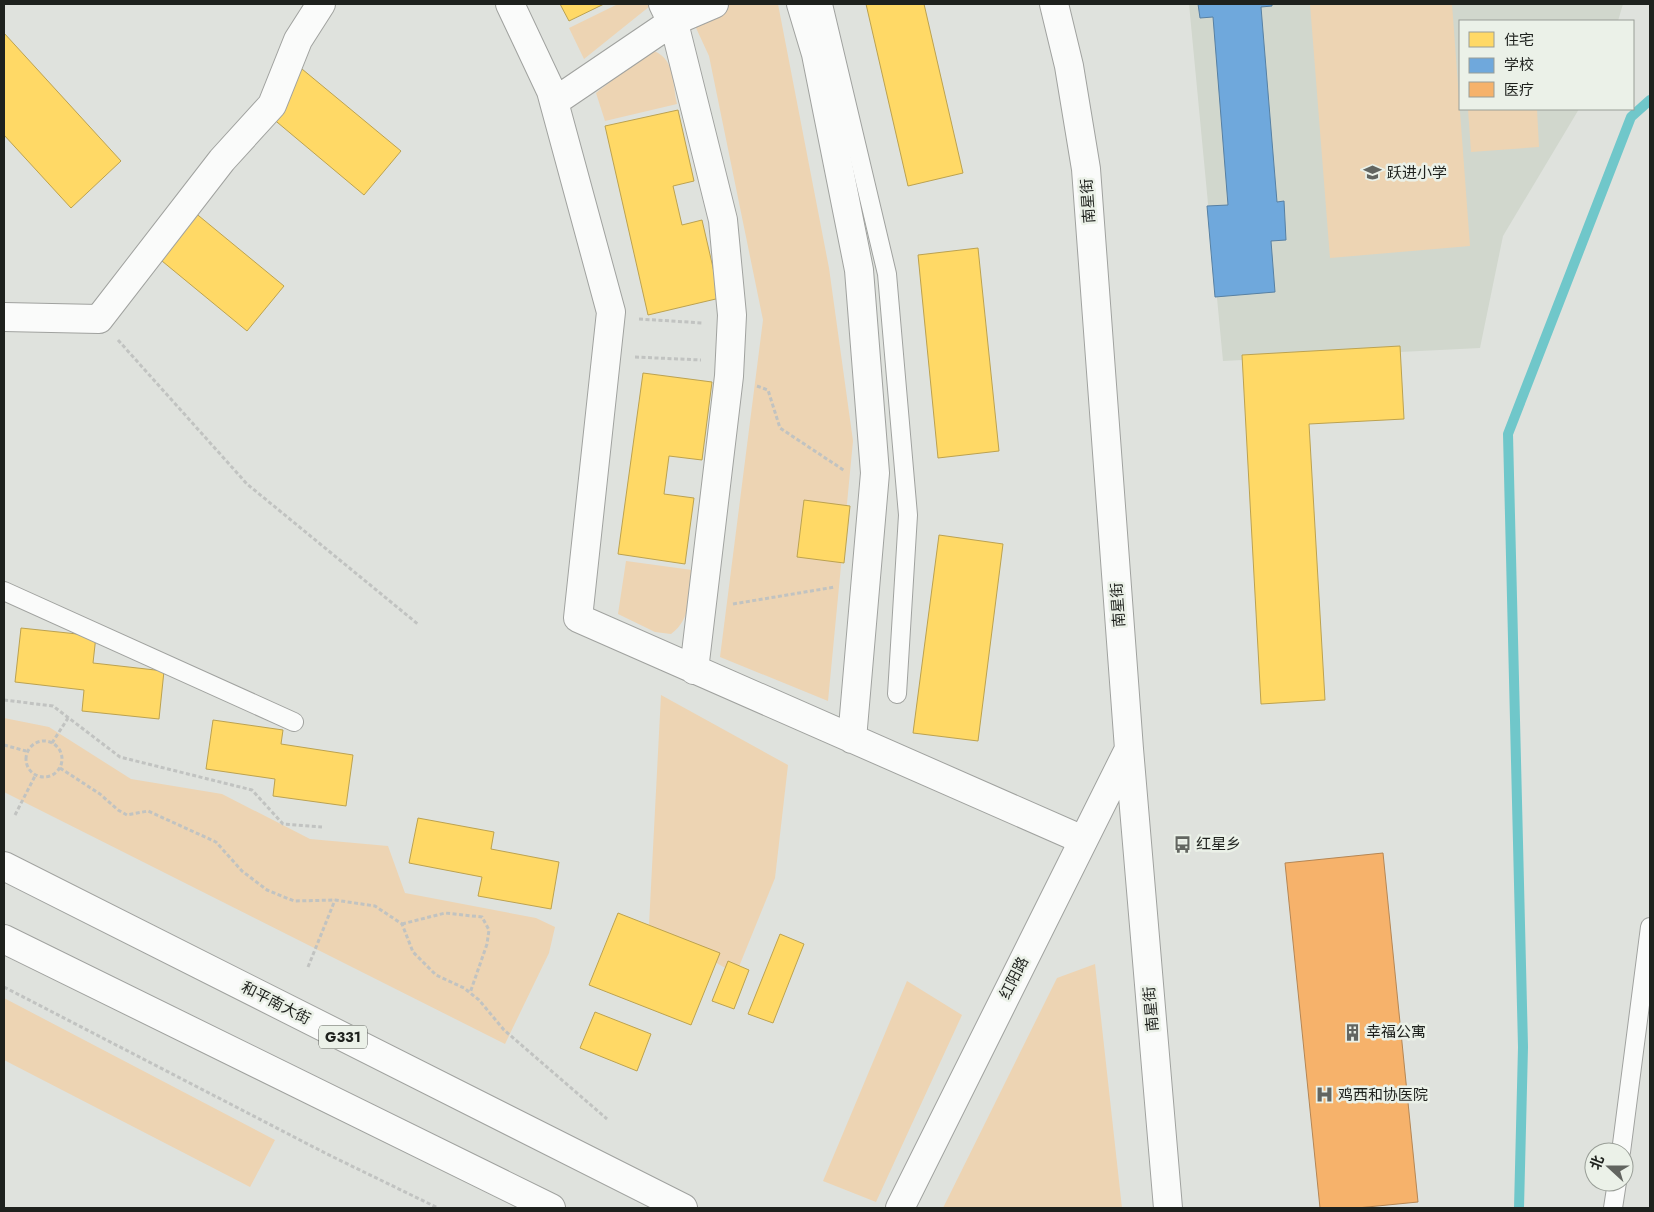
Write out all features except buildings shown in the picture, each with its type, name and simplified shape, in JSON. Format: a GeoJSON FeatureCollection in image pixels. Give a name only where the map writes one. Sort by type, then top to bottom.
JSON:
{"type":"FeatureCollection","features":[{"type":"Feature","properties":{"kind":"main road"},"geometry":{"type":"LineString","coordinates":[[4,317],[99,319],[222,160],[272,104],[298,40],[321,4]]}},
{"type":"Feature","properties":{"kind":"main road"},"geometry":{"type":"LineString","coordinates":[[510,4],[551,91],[611,312],[578,618],[1083,840]]}},
{"type":"Feature","properties":{"kind":"main road"},"geometry":{"type":"LineString","coordinates":[[554,102],[668,13],[714,4]]}},
{"type":"Feature","properties":{"kind":"main road"},"geometry":{"type":"LineString","coordinates":[[800,4],[816,54],[859,270],[875,473],[852,739]]}},
{"type":"Feature","properties":{"kind":"main road","name":"南星街"},"geometry":{"type":"LineString","coordinates":[[1054,4],[1068,66],[1086,169],[1129,749],[1168,1208]]}},
{"type":"Feature","properties":{"kind":"main road"},"geometry":{"type":"LineString","coordinates":[[668,13],[723,220],[732,324],[729,369],[694,670]]}},
{"type":"Feature","properties":{"kind":"main road","name":"红阳路"},"geometry":{"type":"LineString","coordinates":[[900,1208],[1129,749]]}},
{"type":"Feature","properties":{"kind":"main road","name":"和平南大街"},"geometry":{"type":"LineString","coordinates":[[4,866],[683,1208]]}},
{"type":"Feature","properties":{"kind":"main road"},"geometry":{"type":"LineString","coordinates":[[4,939],[551,1208]]}},
{"type":"Feature","properties":{"kind":"lane"},"geometry":{"type":"LineString","coordinates":[[823,4],[887,274],[908,515],[896,694]]}},
{"type":"Feature","properties":{"kind":"lane"},"geometry":{"type":"LineString","coordinates":[[4,591],[294,722]]}},
{"type":"Feature","properties":{"kind":"lane"},"geometry":{"type":"LineString","coordinates":[[1622,1142],[1650,927]]}},
{"type":"Feature","properties":{"kind":"lane"},"geometry":{"type":"LineString","coordinates":[[1613,1208],[1615,1192]]}},
{"type":"Feature","properties":{"kind":"path"},"geometry":{"type":"LineString","coordinates":[[99,319],[247,484],[419,626]]}},
{"type":"Feature","properties":{"kind":"path"},"geometry":{"type":"LineString","coordinates":[[631,319],[732,324]]}},
{"type":"Feature","properties":{"kind":"path"},"geometry":{"type":"LineString","coordinates":[[627,357],[729,369],[768,390],[780,428],[834,463],[873,493]]}},
{"type":"Feature","properties":{"kind":"path"},"geometry":{"type":"LineString","coordinates":[[700,609],[865,582]]}},
{"type":"Feature","properties":{"kind":"path"},"geometry":{"type":"LineString","coordinates":[[4,700],[53,706],[120,756],[252,790],[283,824],[322,828]]}},
{"type":"Feature","properties":{"kind":"path"},"geometry":{"type":"LineString","coordinates":[[52,743],[68,718]]}},
{"type":"Feature","properties":{"kind":"path"},"geometry":{"type":"LineString","coordinates":[[40,741],[52,743],[60,751],[62,757],[60,768],[44,778],[35,776],[26,764],[26,751],[30,746],[40,741]]}},
{"type":"Feature","properties":{"kind":"path"},"geometry":{"type":"LineString","coordinates":[[4,745],[26,751]]}},
{"type":"Feature","properties":{"kind":"path"},"geometry":{"type":"LineString","coordinates":[[60,768],[100,794],[118,810],[127,815],[148,811],[216,842],[242,870],[267,890],[294,901],[335,900],[375,906],[402,924],[413,952],[436,975],[470,993],[479,1000],[504,1030],[607,1119]]}},
{"type":"Feature","properties":{"kind":"path"},"geometry":{"type":"LineString","coordinates":[[15,816],[35,776]]}},
{"type":"Feature","properties":{"kind":"path"},"geometry":{"type":"LineString","coordinates":[[308,967],[335,900]]}},
{"type":"Feature","properties":{"kind":"path"},"geometry":{"type":"LineString","coordinates":[[402,924],[445,914],[482,918],[489,930],[487,944],[470,993]]}},
{"type":"Feature","properties":{"kind":"path"},"geometry":{"type":"LineString","coordinates":[[4,987],[326,1154],[438,1208]]}},
{"type":"Feature","properties":{"kind":"shaded area"},"geometry":{"type":"Polygon","coordinates":[[[618,4],[649,4],[650,6],[584,59],[569,28],[618,4]]]}},
{"type":"Feature","properties":{"kind":"shaded area"},"geometry":{"type":"Polygon","coordinates":[[[685,4],[778,4],[829,268],[853,441],[828,701],[720,657],[763,320],[709,56],[685,4]]]}},
{"type":"Feature","properties":{"kind":"shaded area","name":"跃进小学"},"geometry":{"type":"Polygon","coordinates":[[[1189,4],[1623,4],[1618,20],[1459,20],[1459,110],[1578,110],[1503,236],[1480,348],[1223,361],[1189,4]]]}},
{"type":"Feature","properties":{"kind":"shaded area"},"geometry":{"type":"Polygon","coordinates":[[[1310,4],[1452,4],[1470,246],[1330,258],[1310,4]]]}},
{"type":"Feature","properties":{"kind":"shaded area"},"geometry":{"type":"Polygon","coordinates":[[[650,50],[658,53],[668,64],[673,78],[677,104],[605,121],[596,93],[650,50]]]}},
{"type":"Feature","properties":{"kind":"shaded area"},"geometry":{"type":"Polygon","coordinates":[[[1468,110],[1537,110],[1539,147],[1471,152],[1468,110]]]}},
{"type":"Feature","properties":{"kind":"shaded area"},"geometry":{"type":"Polygon","coordinates":[[[626,561],[692,570],[690,597],[686,613],[678,628],[671,634],[655,632],[618,614],[626,561]]]}},
{"type":"Feature","properties":{"kind":"shaded area"},"geometry":{"type":"Polygon","coordinates":[[[661,695],[788,765],[775,878],[736,974],[649,925],[661,695]]]}},
{"type":"Feature","properties":{"kind":"shaded area"},"geometry":{"type":"Polygon","coordinates":[[[4,718],[49,727],[131,779],[222,794],[310,839],[388,846],[405,893],[536,918],[555,927],[549,953],[505,1044],[4,792],[4,718]]]}},
{"type":"Feature","properties":{"kind":"shaded area"},"geometry":{"type":"Polygon","coordinates":[[[1095,964],[1122,1208],[943,1208],[1057,978],[1095,964]]]}},
{"type":"Feature","properties":{"kind":"shaded area"},"geometry":{"type":"Polygon","coordinates":[[[907,981],[962,1015],[876,1202],[823,1181],[907,981]]]}},
{"type":"Feature","properties":{"kind":"shaded area"},"geometry":{"type":"Polygon","coordinates":[[[4,998],[275,1140],[250,1187],[4,1060],[4,998]]]}},
{"type":"Feature","properties":{"kind":"waterway"},"geometry":{"type":"LineString","coordinates":[[1519,1208],[1523,1047],[1508,434],[1631,117],[1650,100]]}},
{"type":"Feature","properties":{"kind":"place","name":"跃进小学"},"geometry":{"type":"Point","coordinates":[1373,173]}},
{"type":"Feature","properties":{"kind":"place","name":"红星乡"},"geometry":{"type":"Point","coordinates":[1182,844]}},
{"type":"Feature","properties":{"kind":"place","name":"幸福公寓"},"geometry":{"type":"Point","coordinates":[1352,1032]}},
{"type":"Feature","properties":{"kind":"place","name":"鸡西和协医院"},"geometry":{"type":"Point","coordinates":[1324,1095]}}]}
